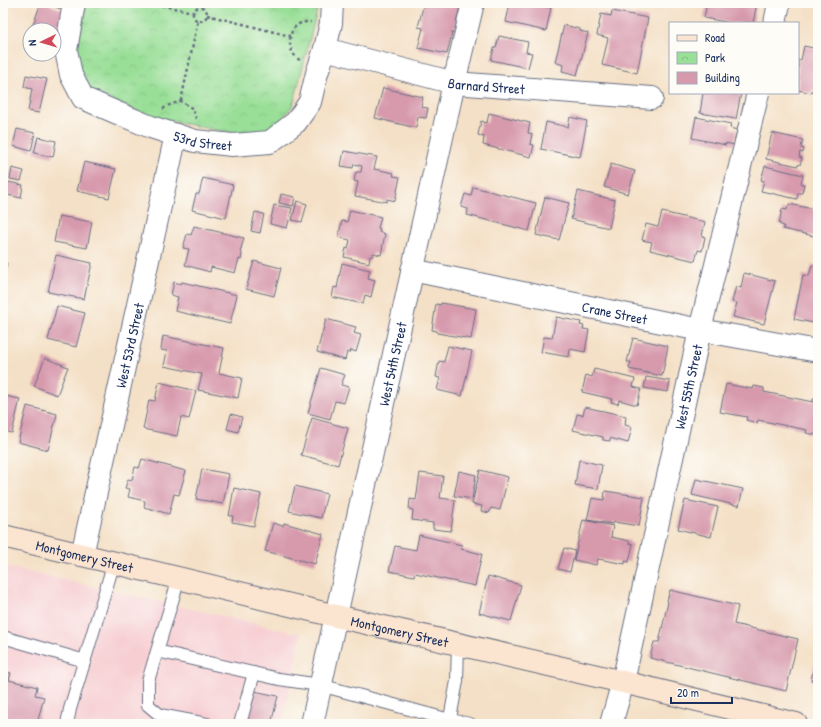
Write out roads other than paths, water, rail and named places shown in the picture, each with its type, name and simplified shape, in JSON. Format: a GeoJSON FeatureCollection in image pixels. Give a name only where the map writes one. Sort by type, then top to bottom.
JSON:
{"type":"FeatureCollection","features":[{"type":"Feature","properties":{"kind":"main road","name":"Montgomery Street"},"geometry":{"type":"LineString","coordinates":[[3,536],[796,724]]}},
{"type":"Feature","properties":{"kind":"street","name":"53rd Street"},"geometry":{"type":"LineString","coordinates":[[74,3],[66,50],[71,75],[83,98],[151,127],[195,141],[232,145],[270,142],[296,122],[310,102],[331,23],[332,3]]}},
{"type":"Feature","properties":{"kind":"street","name":"West 54th Street"},"geometry":{"type":"LineString","coordinates":[[312,724],[412,270],[473,3]]}},
{"type":"Feature","properties":{"kind":"street"},"geometry":{"type":"LineString","coordinates":[[775,22],[780,3]]}},
{"type":"Feature","properties":{"kind":"street","name":"Barnard Street"},"geometry":{"type":"LineString","coordinates":[[325,49],[454,83],[652,98]]}},
{"type":"Feature","properties":{"kind":"street","name":"West 55th Street"},"geometry":{"type":"LineString","coordinates":[[611,724],[623,682],[700,330],[758,94]]}},
{"type":"Feature","properties":{"kind":"street","name":"West 53rd Street"},"geometry":{"type":"LineString","coordinates":[[82,555],[176,135]]}},
{"type":"Feature","properties":{"kind":"street","name":"Crane Street"},"geometry":{"type":"LineString","coordinates":[[412,270],[700,330],[818,351]]}},
{"type":"Feature","properties":{"kind":"lane"},"geometry":{"type":"LineString","coordinates":[[67,724],[70,709],[114,562]]}},
{"type":"Feature","properties":{"kind":"lane"},"geometry":{"type":"LineString","coordinates":[[179,578],[148,681],[148,705],[160,715],[207,724]]}},
{"type":"Feature","properties":{"kind":"lane"},"geometry":{"type":"LineString","coordinates":[[3,637],[85,661]]}},
{"type":"Feature","properties":{"kind":"lane"},"geometry":{"type":"LineString","coordinates":[[449,722],[457,681],[458,644]]}},
{"type":"Feature","properties":{"kind":"lane"},"geometry":{"type":"LineString","coordinates":[[157,651],[279,679],[320,685],[449,722],[470,724]]}},
{"type":"Feature","properties":{"kind":"lane"},"geometry":{"type":"LineString","coordinates":[[240,724],[254,673]]}}]}
